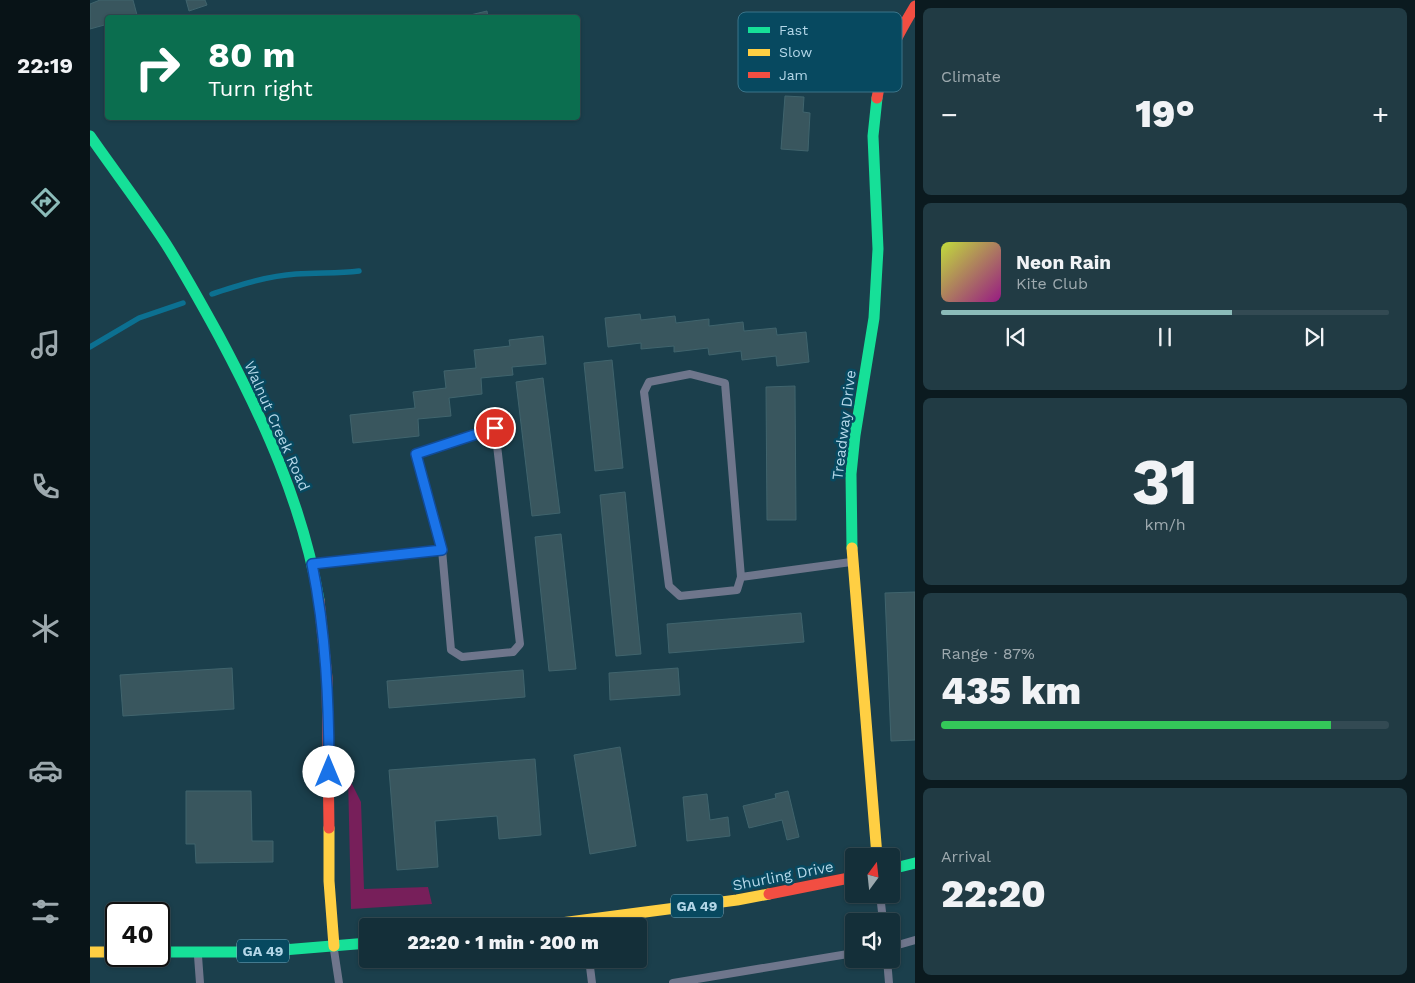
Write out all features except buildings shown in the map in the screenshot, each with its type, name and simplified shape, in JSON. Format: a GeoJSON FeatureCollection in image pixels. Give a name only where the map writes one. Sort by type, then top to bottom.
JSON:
{"type":"FeatureCollection","features":[{"type":"Feature","properties":{"kind":"street","name":"Treadway Drive"},"geometry":{"type":"LineString","coordinates":[[902,28],[915,6]]}},
{"type":"Feature","properties":{"kind":"street","name":"Treadway Drive"},"geometry":{"type":"LineString","coordinates":[[876,848],[853,562],[851,474],[855,434],[874,318],[878,249],[873,136],[878,92]]}},
{"type":"Feature","properties":{"kind":"street","name":"Walnut Creek Road"},"geometry":{"type":"LineString","coordinates":[[90,136],[176,260],[248,393],[286,474],[307,536],[321,609],[326,654],[329,882],[334,946]]}},
{"type":"Feature","properties":{"kind":"street"},"geometry":{"type":"LineString","coordinates":[[900,867],[915,863]]}},
{"type":"Feature","properties":{"kind":"street","name":"Shurling Drive"},"geometry":{"type":"LineString","coordinates":[[617,918],[737,900],[845,879]]}},
{"type":"Feature","properties":{"kind":"street","name":"GA 49"},"geometry":{"type":"LineString","coordinates":[[170,952],[259,952],[359,944]]}},
{"type":"Feature","properties":{"kind":"street"},"geometry":{"type":"LineString","coordinates":[[90,952],[105,952]]}},
{"type":"Feature","properties":{"kind":"lane"},"geometry":{"type":"LineString","coordinates":[[690,374],[725,384],[741,576],[737,590],[680,596],[669,586],[644,392],[649,382],[690,374]]}},
{"type":"Feature","properties":{"kind":"lane"},"geometry":{"type":"LineString","coordinates":[[495,428],[520,644],[513,652],[462,657],[451,650],[442,550],[416,454],[495,428]]}},
{"type":"Feature","properties":{"kind":"lane"},"geometry":{"type":"LineString","coordinates":[[312,564],[442,550]]}},
{"type":"Feature","properties":{"kind":"lane"},"geometry":{"type":"LineString","coordinates":[[741,576],[853,562]]}},
{"type":"Feature","properties":{"kind":"lane"},"geometry":{"type":"LineString","coordinates":[[900,944],[915,940]]}},
{"type":"Feature","properties":{"kind":"lane"},"geometry":{"type":"LineString","coordinates":[[334,946],[339,983]]}},
{"type":"Feature","properties":{"kind":"lane"},"geometry":{"type":"LineString","coordinates":[[197,952],[200,983]]}},
{"type":"Feature","properties":{"kind":"lane"},"geometry":{"type":"LineString","coordinates":[[673,983],[845,955]]}},
{"type":"Feature","properties":{"kind":"lane"},"geometry":{"type":"LineString","coordinates":[[590,968],[592,983]]}},
{"type":"Feature","properties":{"kind":"lane"},"geometry":{"type":"LineString","coordinates":[[888,968],[890,983]]}},
{"type":"Feature","properties":{"kind":"shaded area"},"geometry":{"type":"Polygon","coordinates":[[[348,776],[361,802],[364,889],[428,887],[432,904],[351,909],[348,776]]]}},
{"type":"Feature","properties":{"kind":"waterway"},"geometry":{"type":"LineString","coordinates":[[212,294],[243,284],[285,275],[359,271]]}},
{"type":"Feature","properties":{"kind":"waterway"},"geometry":{"type":"LineString","coordinates":[[90,347],[139,318],[183,303]]}},
{"type":"Feature","properties":{"kind":"traffic: fast"},"geometry":{"type":"LineString","coordinates":[[852,548],[851,474],[855,435],[874,318],[878,249],[873,136],[877,98]]}},
{"type":"Feature","properties":{"kind":"traffic: fast"},"geometry":{"type":"LineString","coordinates":[[90,136],[173,255],[236,368],[280,464],[292,497],[312,565],[319,600]]}},
{"type":"Feature","properties":{"kind":"traffic: fast"},"geometry":{"type":"LineString","coordinates":[[900,867],[915,863]]}},
{"type":"Feature","properties":{"kind":"traffic: fast"},"geometry":{"type":"LineString","coordinates":[[170,952],[259,952],[359,944]]}},
{"type":"Feature","properties":{"kind":"traffic: slow"},"geometry":{"type":"LineString","coordinates":[[852,548],[876,848]]}},
{"type":"Feature","properties":{"kind":"traffic: slow"},"geometry":{"type":"LineString","coordinates":[[329,828],[329,881],[334,946]]}},
{"type":"Feature","properties":{"kind":"traffic: slow"},"geometry":{"type":"LineString","coordinates":[[599,918],[769,894]]}},
{"type":"Feature","properties":{"kind":"traffic: slow"},"geometry":{"type":"LineString","coordinates":[[90,952],[105,952]]}},
{"type":"Feature","properties":{"kind":"traffic: jam"},"geometry":{"type":"LineString","coordinates":[[902,29],[915,6]]}},
{"type":"Feature","properties":{"kind":"traffic: jam"},"geometry":{"type":"LineString","coordinates":[[877,98],[878,92]]}},
{"type":"Feature","properties":{"kind":"traffic: jam"},"geometry":{"type":"LineString","coordinates":[[319,600],[327,678],[329,828]]}},
{"type":"Feature","properties":{"kind":"traffic: jam"},"geometry":{"type":"LineString","coordinates":[[769,894],[845,879]]}},
{"type":"Feature","properties":{"kind":"route"},"geometry":{"type":"LineString","coordinates":[[329,772],[326,654],[321,609],[312,564],[442,550],[416,454],[495,428]]}}]}
